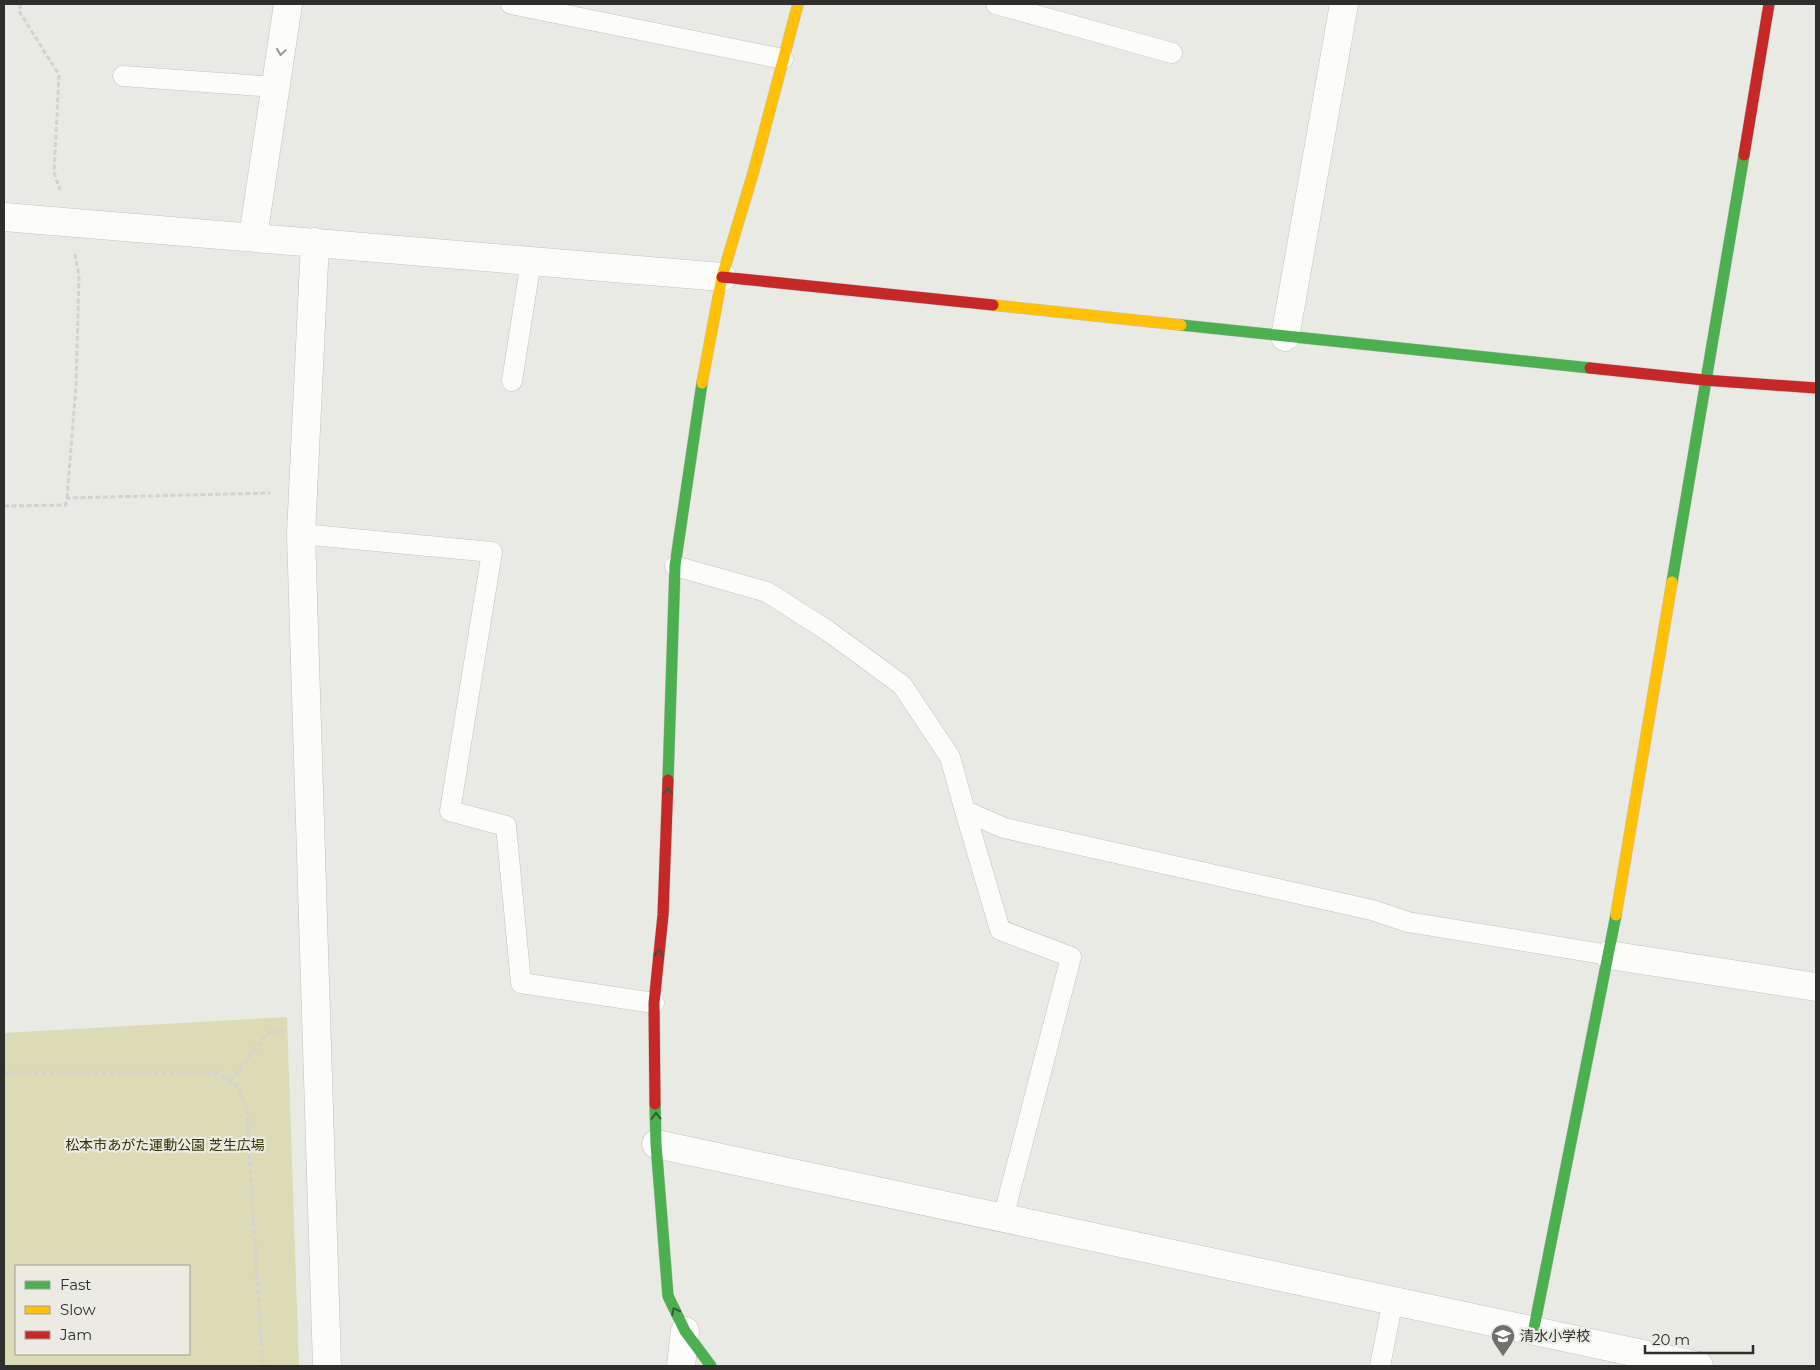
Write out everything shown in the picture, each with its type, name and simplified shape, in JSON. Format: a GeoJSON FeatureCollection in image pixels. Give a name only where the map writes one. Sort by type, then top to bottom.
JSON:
{"type":"FeatureCollection","features":[{"type":"Feature","properties":{"kind":"street"},"geometry":{"type":"LineString","coordinates":[[253,237],[288,4]]}},
{"type":"Feature","properties":{"kind":"street"},"geometry":{"type":"LineString","coordinates":[[711,1366],[685,1331],[668,1296],[656,1144],[654,1002],[663,915],[676,566],[699,402],[722,277],[754,170],[798,4]]}},
{"type":"Feature","properties":{"kind":"street"},"geometry":{"type":"LineString","coordinates":[[1285,337],[1344,4]]}},
{"type":"Feature","properties":{"kind":"street"},"geometry":{"type":"LineString","coordinates":[[1533,1332],[1609,955],[1704,380],[1769,4]]}},
{"type":"Feature","properties":{"kind":"street"},"geometry":{"type":"LineString","coordinates":[[4,217],[722,277],[1704,380],[1816,388]]}},
{"type":"Feature","properties":{"kind":"street"},"geometry":{"type":"LineString","coordinates":[[315,242],[301,534],[327,1366]]}},
{"type":"Feature","properties":{"kind":"street"},"geometry":{"type":"LineString","coordinates":[[1609,955],[1816,987]]}},
{"type":"Feature","properties":{"kind":"street"},"geometry":{"type":"LineString","coordinates":[[656,1144],[1700,1366]]}},
{"type":"Feature","properties":{"kind":"street"},"geometry":{"type":"LineString","coordinates":[[681,1366],[685,1331]]}},
{"type":"Feature","properties":{"kind":"lane"},"geometry":{"type":"LineString","coordinates":[[511,4],[783,59]]}},
{"type":"Feature","properties":{"kind":"lane"},"geometry":{"type":"LineString","coordinates":[[996,4],[1172,53]]}},
{"type":"Feature","properties":{"kind":"lane"},"geometry":{"type":"LineString","coordinates":[[123,76],[275,87]]}},
{"type":"Feature","properties":{"kind":"lane"},"geometry":{"type":"LineString","coordinates":[[512,381],[530,261]]}},
{"type":"Feature","properties":{"kind":"lane"},"geometry":{"type":"LineString","coordinates":[[301,534],[492,552],[450,811],[506,826],[521,983],[654,1002]]}},
{"type":"Feature","properties":{"kind":"lane"},"geometry":{"type":"LineString","coordinates":[[676,566],[767,592],[828,631],[902,685],[950,757],[1000,930],[1071,956],[1003,1218]]}},
{"type":"Feature","properties":{"kind":"lane"},"geometry":{"type":"LineString","coordinates":[[965,811],[1004,828],[1372,910],[1408,922],[1609,955]]}},
{"type":"Feature","properties":{"kind":"lane"},"geometry":{"type":"LineString","coordinates":[[1380,1366],[1392,1300]]}},
{"type":"Feature","properties":{"kind":"path"},"geometry":{"type":"LineString","coordinates":[[4,506],[66,505],[76,386],[79,276],[70,223],[54,172],[58,75],[19,11],[21,4]]}},
{"type":"Feature","properties":{"kind":"path"},"geometry":{"type":"LineString","coordinates":[[67,498],[277,492]]}},
{"type":"Feature","properties":{"kind":"path"},"geometry":{"type":"LineString","coordinates":[[230,1081],[268,1033],[287,1030]]}},
{"type":"Feature","properties":{"kind":"path"},"geometry":{"type":"LineString","coordinates":[[4,1073],[217,1072],[238,1087],[246,1107],[263,1366]]}},
{"type":"Feature","properties":{"kind":"green space","name":"松本市あがた運動公園 芝生広場"},"geometry":{"type":"Polygon","coordinates":[[[287,1017],[299,1366],[4,1366],[4,1033],[287,1017]]]}},
{"type":"Feature","properties":{"kind":"traffic: fast"},"geometry":{"type":"LineString","coordinates":[[1672,582],[1744,155]]}},
{"type":"Feature","properties":{"kind":"traffic: fast"},"geometry":{"type":"LineString","coordinates":[[1181,325],[1590,368]]}},
{"type":"Feature","properties":{"kind":"traffic: fast"},"geometry":{"type":"LineString","coordinates":[[668,780],[675,566],[702,383]]}},
{"type":"Feature","properties":{"kind":"traffic: fast"},"geometry":{"type":"LineString","coordinates":[[1533,1333],[1616,915]]}},
{"type":"Feature","properties":{"kind":"traffic: fast"},"geometry":{"type":"LineString","coordinates":[[655,1104],[656,1144],[668,1296],[685,1331],[711,1366]]}},
{"type":"Feature","properties":{"kind":"traffic: slow"},"geometry":{"type":"LineString","coordinates":[[702,383],[722,277],[754,170],[798,4]]}},
{"type":"Feature","properties":{"kind":"traffic: slow"},"geometry":{"type":"LineString","coordinates":[[993,305],[1181,325]]}},
{"type":"Feature","properties":{"kind":"traffic: slow"},"geometry":{"type":"LineString","coordinates":[[1616,915],[1672,582]]}},
{"type":"Feature","properties":{"kind":"traffic: jam"},"geometry":{"type":"LineString","coordinates":[[1744,155],[1769,4]]}},
{"type":"Feature","properties":{"kind":"traffic: jam"},"geometry":{"type":"LineString","coordinates":[[722,277],[993,305]]}},
{"type":"Feature","properties":{"kind":"traffic: jam"},"geometry":{"type":"LineString","coordinates":[[1590,368],[1704,380],[1816,388]]}},
{"type":"Feature","properties":{"kind":"traffic: jam"},"geometry":{"type":"LineString","coordinates":[[655,1104],[654,1003],[663,915],[668,780]]}},
{"type":"Feature","properties":{"kind":"place","name":"清水小学校"},"geometry":{"type":"Point","coordinates":[1503,1357]}}]}
